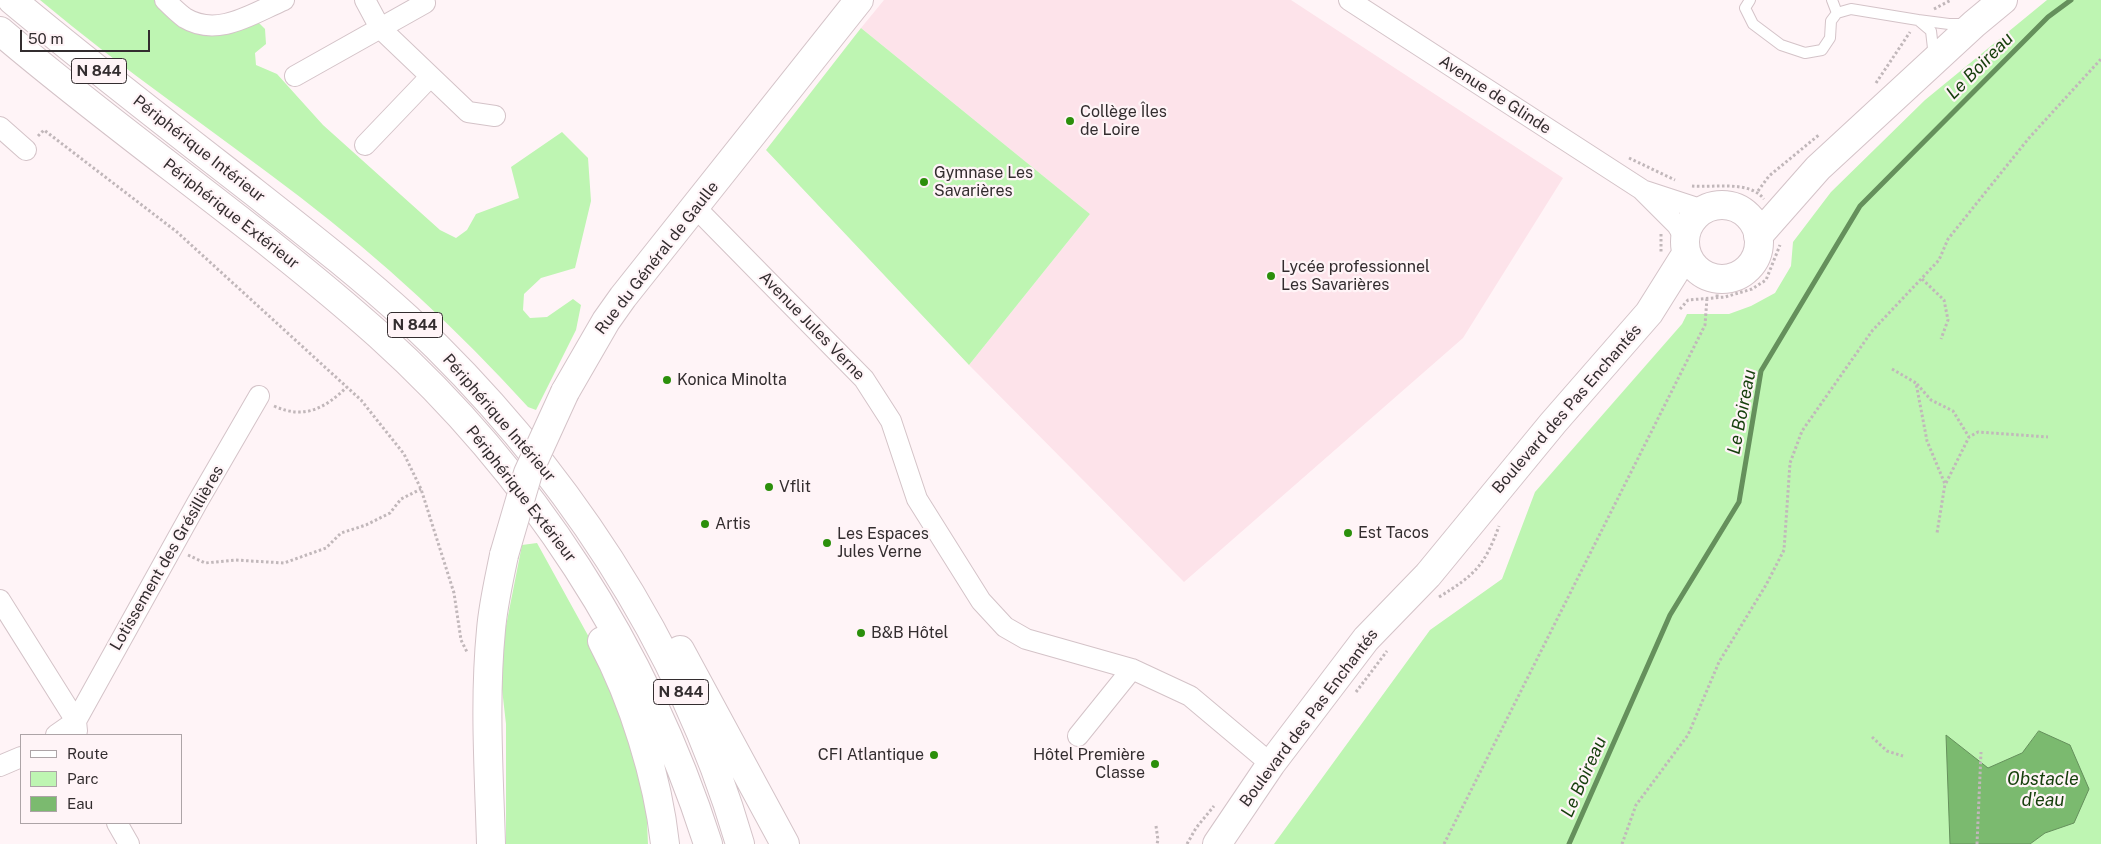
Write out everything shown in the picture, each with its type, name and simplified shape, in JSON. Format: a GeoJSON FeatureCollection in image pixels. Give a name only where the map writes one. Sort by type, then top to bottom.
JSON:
{"type":"FeatureCollection","features":[{"type":"Feature","properties":{"kind":"main road","name":"Périphérique Intérieur"},"geometry":{"type":"LineString","coordinates":[[12,0],[308,235],[408,318],[459,369],[515,431],[548,472],[603,549],[658,645],[694,719],[740,844]]}},
{"type":"Feature","properties":{"kind":"main road","name":"Rue du Général de Gaulle"},"geometry":{"type":"LineString","coordinates":[[491,844],[487,695],[493,610],[504,555],[528,473],[565,392],[606,321],[859,0]]}},
{"type":"Feature","properties":{"kind":"main road"},"geometry":{"type":"LineString","coordinates":[[1703,210],[1712,206],[1732,206],[1750,201],[1766,201],[1818,168],[1935,59],[2003,0]]}},
{"type":"Feature","properties":{"kind":"main road","name":"Périphérique Extérieur"},"geometry":{"type":"LineString","coordinates":[[0,31],[293,262],[380,336],[444,399],[482,440],[548,524],[581,574],[620,641],[660,721],[684,776],[708,844]]}},
{"type":"Feature","properties":{"kind":"main road"},"geometry":{"type":"LineString","coordinates":[[1750,201],[1753,221],[1770,237],[1818,168]]}},
{"type":"Feature","properties":{"kind":"main road","name":"Boulevard des Pas Enchantés"},"geometry":{"type":"LineString","coordinates":[[1234,844],[1268,794],[1377,649],[1433,586],[1552,423],[1649,314],[1685,246],[1691,220],[1703,210]]}},
{"type":"Feature","properties":{"kind":"main road","name":"Boulevard des Pas Enchantés"},"geometry":{"type":"LineString","coordinates":[[1649,314],[1747,270],[1757,253],[1770,237]]}},
{"type":"Feature","properties":{"kind":"main road"},"geometry":{"type":"LineString","coordinates":[[1685,246],[1693,266],[1712,287]]}},
{"type":"Feature","properties":{"kind":"main road"},"geometry":{"type":"LineString","coordinates":[[603,549],[630,566],[690,668],[785,844]]}},
{"type":"Feature","properties":{"kind":"main road"},"geometry":{"type":"LineString","coordinates":[[581,574],[583,606],[605,647],[639,727],[662,815],[666,844]]}},
{"type":"Feature","properties":{"kind":"main road","name":"Boulevard des Pas Enchantés"},"geometry":{"type":"LineString","coordinates":[[1217,844],[1271,764],[1366,639],[1433,586]]}},
{"type":"Feature","properties":{"kind":"street"},"geometry":{"type":"LineString","coordinates":[[164,0],[185,18],[205,26],[225,26],[284,0]]}},
{"type":"Feature","properties":{"kind":"street"},"geometry":{"type":"LineString","coordinates":[[365,0],[380,28],[468,112],[495,116]]}},
{"type":"Feature","properties":{"kind":"street","name":"Avenue de Glinde"},"geometry":{"type":"LineString","coordinates":[[1350,0],[1641,189],[1672,218],[1685,246]]}},
{"type":"Feature","properties":{"kind":"street"},"geometry":{"type":"LineString","coordinates":[[295,76],[425,3]]}},
{"type":"Feature","properties":{"kind":"street"},"geometry":{"type":"LineString","coordinates":[[365,145],[430,77]]}},
{"type":"Feature","properties":{"kind":"street"},"geometry":{"type":"LineString","coordinates":[[0,126],[26,150]]}},
{"type":"Feature","properties":{"kind":"street","name":"Avenue de Glinde"},"geometry":{"type":"LineString","coordinates":[[1641,189],[1703,210]]}},
{"type":"Feature","properties":{"kind":"street","name":"Avenue Jules Verne"},"geometry":{"type":"LineString","coordinates":[[695,207],[864,379],[891,421],[918,499],[981,601],[1004,627],[1026,638],[1132,669],[1190,696],[1271,764]]}},
{"type":"Feature","properties":{"kind":"street","name":"Lotissement des Grésillières"},"geometry":{"type":"LineString","coordinates":[[59,734],[76,728],[172,548],[259,396]]}},
{"type":"Feature","properties":{"kind":"street"},"geometry":{"type":"LineString","coordinates":[[0,600],[76,728]]}},
{"type":"Feature","properties":{"kind":"street"},"geometry":{"type":"LineString","coordinates":[[1078,736],[1132,669]]}},
{"type":"Feature","properties":{"kind":"street"},"geometry":{"type":"LineString","coordinates":[[0,766],[20,756]]}},
{"type":"Feature","properties":{"kind":"street"},"geometry":{"type":"LineString","coordinates":[[117,824],[128,844]]}},
{"type":"Feature","properties":{"kind":"lane"},"geometry":{"type":"LineString","coordinates":[[1750,0],[1745,8],[1753,24],[1781,45],[1805,53],[1822,50],[1830,38],[1831,20],[1837,13],[1851,9],[1949,24],[1974,24]]}},
{"type":"Feature","properties":{"kind":"lane"},"geometry":{"type":"LineString","coordinates":[[1832,0],[1837,13]]}},
{"type":"Feature","properties":{"kind":"lane"},"geometry":{"type":"LineString","coordinates":[[1918,20],[1931,31],[1935,59]]}},
{"type":"Feature","properties":{"kind":"path"},"geometry":{"type":"LineString","coordinates":[[1871,90],[1918,20],[1951,0]]}},
{"type":"Feature","properties":{"kind":"path"},"geometry":{"type":"LineString","coordinates":[[1622,844],[1636,806],[1688,734],[1719,662],[1766,585],[1784,550],[1790,463],[1802,432],[1872,331],[1939,260],[1948,239],[2029,138],[2101,59]]}},
{"type":"Feature","properties":{"kind":"path"},"geometry":{"type":"LineString","coordinates":[[26,150],[44,130],[177,232],[361,400],[404,454],[422,489],[454,592],[461,640],[470,657]]}},
{"type":"Feature","properties":{"kind":"path"},"geometry":{"type":"LineString","coordinates":[[1750,201],[1769,176],[1822,132]]}},
{"type":"Feature","properties":{"kind":"path"},"geometry":{"type":"LineString","coordinates":[[1675,312],[1688,300],[1712,287],[1752,289],[1766,280],[1770,237]]}},
{"type":"Feature","properties":{"kind":"path"},"geometry":{"type":"LineString","coordinates":[[1922,279],[1944,300],[1948,320],[1941,339]]}},
{"type":"Feature","properties":{"kind":"path"},"geometry":{"type":"LineString","coordinates":[[1444,844],[1705,325],[1712,287]]}},
{"type":"Feature","properties":{"kind":"path"},"geometry":{"type":"LineString","coordinates":[[1892,369],[1916,383],[1930,400],[1953,411],[1969,437]]}},
{"type":"Feature","properties":{"kind":"path"},"geometry":{"type":"LineString","coordinates":[[1916,383],[1928,441],[1945,484]]}},
{"type":"Feature","properties":{"kind":"path"},"geometry":{"type":"LineString","coordinates":[[259,396],[275,407],[286,411],[304,411],[323,408],[347,387]]}},
{"type":"Feature","properties":{"kind":"path"},"geometry":{"type":"LineString","coordinates":[[1937,533],[1945,484],[1969,437],[1978,432],[2048,437]]}},
{"type":"Feature","properties":{"kind":"path"},"geometry":{"type":"LineString","coordinates":[[172,548],[204,562],[235,560],[284,563],[326,548],[341,533],[366,525],[390,513],[401,499],[422,489]]}},
{"type":"Feature","properties":{"kind":"path"},"geometry":{"type":"LineString","coordinates":[[1433,586],[1475,572],[1490,552],[1501,521]]}},
{"type":"Feature","properties":{"kind":"path"},"geometry":{"type":"LineString","coordinates":[[1356,693],[1391,646]]}},
{"type":"Feature","properties":{"kind":"path"},"geometry":{"type":"LineString","coordinates":[[1872,737],[1887,751],[1903,756]]}},
{"type":"Feature","properties":{"kind":"path"},"geometry":{"type":"LineString","coordinates":[[1976,844],[1981,752]]}},
{"type":"Feature","properties":{"kind":"path"},"geometry":{"type":"LineString","coordinates":[[1156,826],[1157,844]]}},
{"type":"Feature","properties":{"kind":"shaded area","name":"Lycée professionnel Les Savarières"},"geometry":{"type":"Polygon","coordinates":[[[884,0],[1291,0],[1563,178],[1463,338],[1184,582],[969,365],[1090,214],[861,28],[884,0]]]}},
{"type":"Feature","properties":{"kind":"green space"},"geometry":{"type":"Polygon","coordinates":[[[40,0],[161,0],[194,28],[257,21],[265,29],[266,44],[255,53],[256,65],[277,74],[323,125],[440,230],[456,238],[467,230],[476,214],[519,198],[511,167],[562,132],[588,158],[591,201],[575,268],[541,278],[524,294],[523,310],[530,318],[547,317],[573,299],[581,305],[576,330],[536,410],[528,407],[447,323],[390,271],[330,221],[268,172],[136,76],[40,0]]]}},
{"type":"Feature","properties":{"kind":"green space"},"geometry":{"type":"Polygon","coordinates":[[[2047,0],[2101,0],[2101,844],[1274,844],[1430,630],[1502,579],[1535,492],[1682,324],[1687,314],[1729,314],[1751,306],[1775,293],[1791,266],[1793,242],[1831,192],[1925,100],[2047,0]]]}},
{"type":"Feature","properties":{"kind":"green space","name":"Gymnase Les Savarières"},"geometry":{"type":"Polygon","coordinates":[[[861,28],[1090,214],[969,365],[766,150],[861,28]]]}},
{"type":"Feature","properties":{"kind":"green space"},"geometry":{"type":"Polygon","coordinates":[[[537,543],[601,659],[645,779],[648,844],[506,844],[506,724],[501,680],[505,631],[522,545],[537,543]]]}},
{"type":"Feature","properties":{"kind":"water","name":"Obstacle d'eau"},"geometry":{"type":"Polygon","coordinates":[[[2039,731],[2070,745],[2089,789],[2074,823],[2045,833],[2030,844],[1950,844],[1946,735],[1988,768],[2022,753],[2039,731]]]}},
{"type":"Feature","properties":{"kind":"waterway","name":"Le Boireau"},"geometry":{"type":"LineString","coordinates":[[1569,844],[1670,615],[1739,502],[1761,371],[1860,206],[2048,17],[2071,0]]}},
{"type":"Feature","properties":{"kind":"place","name":"Collège Îles de Loire"},"geometry":{"type":"Point","coordinates":[1070,121]}},
{"type":"Feature","properties":{"kind":"place","name":"Gymnase Les Savarières"},"geometry":{"type":"Point","coordinates":[924,182]}},
{"type":"Feature","properties":{"kind":"place","name":"Lycée professionnel Les Savarières"},"geometry":{"type":"Point","coordinates":[1271,276]}},
{"type":"Feature","properties":{"kind":"place","name":"Konica Minolta"},"geometry":{"type":"Point","coordinates":[667,380]}},
{"type":"Feature","properties":{"kind":"place","name":"Vflit"},"geometry":{"type":"Point","coordinates":[769,487]}},
{"type":"Feature","properties":{"kind":"place","name":"Artis"},"geometry":{"type":"Point","coordinates":[705,524]}},
{"type":"Feature","properties":{"kind":"place","name":"Est Tacos"},"geometry":{"type":"Point","coordinates":[1348,533]}},
{"type":"Feature","properties":{"kind":"place","name":"Les Espaces Jules Verne"},"geometry":{"type":"Point","coordinates":[827,543]}},
{"type":"Feature","properties":{"kind":"place","name":"B&B Hôtel"},"geometry":{"type":"Point","coordinates":[861,633]}},
{"type":"Feature","properties":{"kind":"place","name":"CFI Atlantique"},"geometry":{"type":"Point","coordinates":[934,755]}},
{"type":"Feature","properties":{"kind":"place","name":"Hôtel Première Classe"},"geometry":{"type":"Point","coordinates":[1155,764]}}]}
